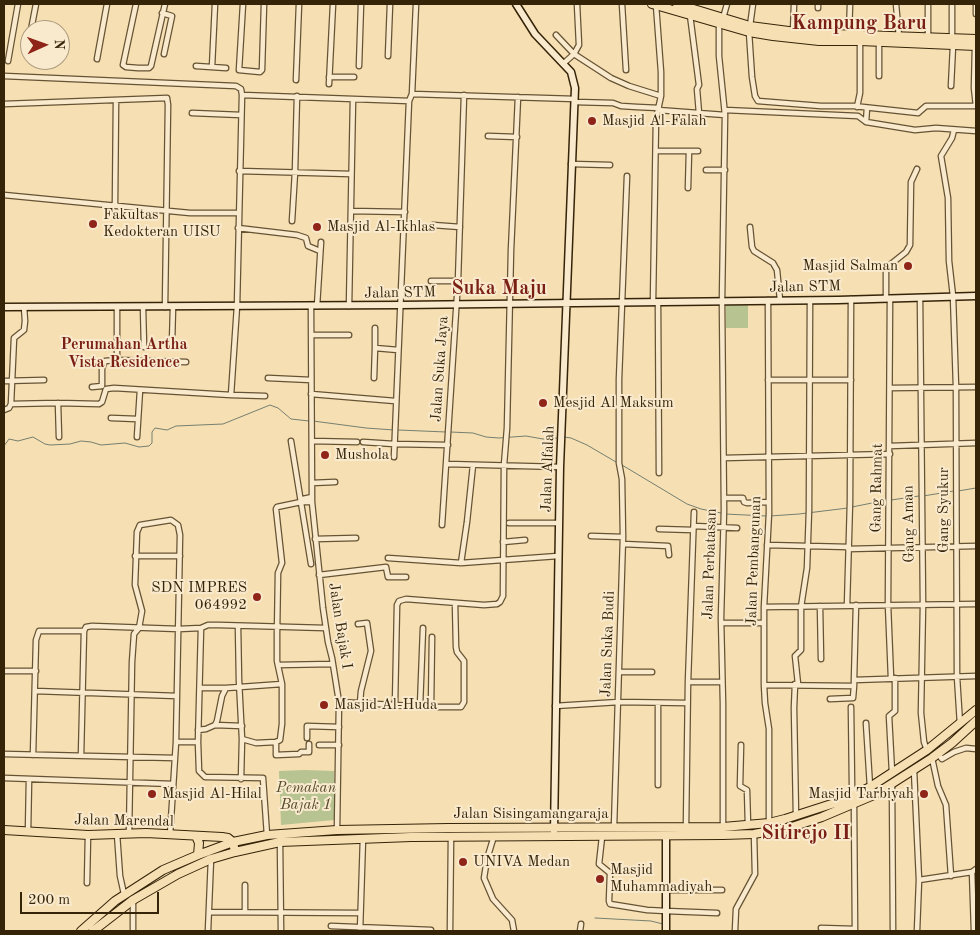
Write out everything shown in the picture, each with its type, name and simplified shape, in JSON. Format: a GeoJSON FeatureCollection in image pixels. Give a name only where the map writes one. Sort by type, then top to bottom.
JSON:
{"type":"FeatureCollection","features":[{"type":"Feature","properties":{"kind":"main road"},"geometry":{"type":"LineString","coordinates":[[654,4],[690,15],[706,16]]}},
{"type":"Feature","properties":{"kind":"main road"},"geometry":{"type":"LineString","coordinates":[[676,4],[706,16],[773,36],[806,40],[928,38],[976,44]]}},
{"type":"Feature","properties":{"kind":"main road"},"geometry":{"type":"LineString","coordinates":[[749,29],[849,38]]}},
{"type":"Feature","properties":{"kind":"main road"},"geometry":{"type":"LineString","coordinates":[[860,38],[879,42],[953,42]]}},
{"type":"Feature","properties":{"kind":"main road","name":"Jalan Sisingamangaraja"},"geometry":{"type":"LineString","coordinates":[[93,931],[134,900],[178,874],[234,852],[243,845],[267,835],[338,830],[723,827],[769,823],[805,814],[855,795],[892,774],[927,750],[976,710]]}},
{"type":"Feature","properties":{"kind":"main road","name":"Jalan Sisingamangaraja"},"geometry":{"type":"LineString","coordinates":[[80,931],[124,894],[163,870],[233,842],[243,845],[363,838],[754,834],[783,829],[808,822],[854,804],[892,784],[935,756],[976,722]]}},
{"type":"Feature","properties":{"kind":"main road"},"geometry":{"type":"LineString","coordinates":[[805,814],[808,822]]}},
{"type":"Feature","properties":{"kind":"main road","name":"Jalan Marendal"},"geometry":{"type":"LineString","coordinates":[[4,830],[88,834],[146,833],[228,838],[233,842]]}},
{"type":"Feature","properties":{"kind":"main road"},"geometry":{"type":"LineString","coordinates":[[196,836],[199,843],[198,855]]}},
{"type":"Feature","properties":{"kind":"main road"},"geometry":{"type":"LineString","coordinates":[[233,842],[234,852]]}},
{"type":"Feature","properties":{"kind":"street"},"geometry":{"type":"LineString","coordinates":[[8,61],[18,4]]}},
{"type":"Feature","properties":{"kind":"street"},"geometry":{"type":"LineString","coordinates":[[33,20],[36,4]]}},
{"type":"Feature","properties":{"kind":"street"},"geometry":{"type":"LineString","coordinates":[[97,59],[107,4]]}},
{"type":"Feature","properties":{"kind":"street"},"geometry":{"type":"LineString","coordinates":[[136,4],[123,64],[124,67],[149,68],[151,66],[164,4]]}},
{"type":"Feature","properties":{"kind":"street"},"geometry":{"type":"LineString","coordinates":[[212,67],[215,4]]}},
{"type":"Feature","properties":{"kind":"street"},"geometry":{"type":"LineString","coordinates":[[243,4],[239,70],[260,72],[262,70],[264,4]]}},
{"type":"Feature","properties":{"kind":"street"},"geometry":{"type":"LineString","coordinates":[[296,80],[299,4]]}},
{"type":"Feature","properties":{"kind":"street"},"geometry":{"type":"LineString","coordinates":[[329,84],[332,4]]}},
{"type":"Feature","properties":{"kind":"street"},"geometry":{"type":"LineString","coordinates":[[360,66],[361,4]]}},
{"type":"Feature","properties":{"kind":"street"},"geometry":{"type":"LineString","coordinates":[[388,56],[390,4]]}},
{"type":"Feature","properties":{"kind":"street"},"geometry":{"type":"LineString","coordinates":[[394,457],[409,101],[412,94],[416,4]]}},
{"type":"Feature","properties":{"kind":"street","name":"Jalan Alfalah"},"geometry":{"type":"LineString","coordinates":[[516,4],[534,34],[564,63],[574,78],[575,88],[561,431],[554,836]]}},
{"type":"Feature","properties":{"kind":"street"},"geometry":{"type":"LineString","coordinates":[[564,63],[574,54],[579,43],[577,4]]}},
{"type":"Feature","properties":{"kind":"street"},"geometry":{"type":"LineString","coordinates":[[622,4],[626,70]]}},
{"type":"Feature","properties":{"kind":"street"},"geometry":{"type":"LineString","coordinates":[[654,4],[661,72],[661,96],[656,119],[656,302],[659,473]]}},
{"type":"Feature","properties":{"kind":"street","name":"Jalan Perbatasan"},"geometry":{"type":"LineString","coordinates":[[723,827],[721,623],[724,526],[722,301],[725,113],[719,56],[721,20],[727,4]]}},
{"type":"Feature","properties":{"kind":"street"},"geometry":{"type":"LineString","coordinates":[[753,4],[749,29],[752,77],[755,96],[758,101],[821,106],[856,106],[918,113],[926,106],[976,106],[974,80],[976,44]]}},
{"type":"Feature","properties":{"kind":"street"},"geometry":{"type":"LineString","coordinates":[[792,32],[794,4]]}},
{"type":"Feature","properties":{"kind":"street"},"geometry":{"type":"LineString","coordinates":[[849,38],[850,4]]}},
{"type":"Feature","properties":{"kind":"street"},"geometry":{"type":"LineString","coordinates":[[896,4],[899,37]]}},
{"type":"Feature","properties":{"kind":"street"},"geometry":{"type":"LineString","coordinates":[[928,4],[928,38]]}},
{"type":"Feature","properties":{"kind":"street"},"geometry":{"type":"LineString","coordinates":[[951,86],[952,4]]}},
{"type":"Feature","properties":{"kind":"street"},"geometry":{"type":"LineString","coordinates":[[976,4],[976,14]]}},
{"type":"Feature","properties":{"kind":"street"},"geometry":{"type":"LineString","coordinates":[[162,13],[172,16],[164,54]]}},
{"type":"Feature","properties":{"kind":"street"},"geometry":{"type":"LineString","coordinates":[[690,15],[699,85],[697,89],[698,113]]}},
{"type":"Feature","properties":{"kind":"street"},"geometry":{"type":"LineString","coordinates":[[556,35],[574,54],[611,78],[661,96]]}},
{"type":"Feature","properties":{"kind":"street"},"geometry":{"type":"LineString","coordinates":[[854,116],[860,93],[860,38]]}},
{"type":"Feature","properties":{"kind":"street"},"geometry":{"type":"LineString","coordinates":[[879,42],[879,76]]}},
{"type":"Feature","properties":{"kind":"street"},"geometry":{"type":"LineString","coordinates":[[196,66],[226,68]]}},
{"type":"Feature","properties":{"kind":"street"},"geometry":{"type":"LineString","coordinates":[[4,76],[239,87],[242,95],[237,306],[231,395]]}},
{"type":"Feature","properties":{"kind":"street"},"geometry":{"type":"LineString","coordinates":[[329,77],[354,77]]}},
{"type":"Feature","properties":{"kind":"street"},"geometry":{"type":"LineString","coordinates":[[412,94],[613,102],[629,106],[698,113],[861,116],[861,119],[866,122],[915,130],[936,128],[976,131]]}},
{"type":"Feature","properties":{"kind":"street"},"geometry":{"type":"LineString","coordinates":[[242,95],[409,101]]}},
{"type":"Feature","properties":{"kind":"street","name":"Jalan Suka Jaya"},"geometry":{"type":"LineString","coordinates":[[442,525],[457,305],[464,95]]}},
{"type":"Feature","properties":{"kind":"street"},"geometry":{"type":"LineString","coordinates":[[292,221],[296,172],[297,96]]}},
{"type":"Feature","properties":{"kind":"street"},"geometry":{"type":"LineString","coordinates":[[395,705],[397,605],[399,601],[406,599],[484,605],[497,604],[503,596],[504,465],[518,97]]}},
{"type":"Feature","properties":{"kind":"street"},"geometry":{"type":"LineString","coordinates":[[4,104],[167,98],[165,307]]}},
{"type":"Feature","properties":{"kind":"street"},"geometry":{"type":"LineString","coordinates":[[349,306],[353,99]]}},
{"type":"Feature","properties":{"kind":"street"},"geometry":{"type":"LineString","coordinates":[[115,205],[116,100]]}},
{"type":"Feature","properties":{"kind":"street"},"geometry":{"type":"LineString","coordinates":[[866,122],[867,108]]}},
{"type":"Feature","properties":{"kind":"street"},"geometry":{"type":"LineString","coordinates":[[192,113],[241,115]]}},
{"type":"Feature","properties":{"kind":"street","name":"Gang Syukur"},"geometry":{"type":"LineString","coordinates":[[954,130],[952,138],[941,156],[948,198],[953,296],[956,387],[957,677],[960,724]]}},
{"type":"Feature","properties":{"kind":"street"},"geometry":{"type":"LineString","coordinates":[[488,136],[517,137]]}},
{"type":"Feature","properties":{"kind":"street"},"geometry":{"type":"LineString","coordinates":[[688,188],[689,150]]}},
{"type":"Feature","properties":{"kind":"street"},"geometry":{"type":"LineString","coordinates":[[656,152],[698,151]]}},
{"type":"Feature","properties":{"kind":"street"},"geometry":{"type":"LineString","coordinates":[[571,164],[610,165]]}},
{"type":"Feature","properties":{"kind":"street","name":"Gang Rahmat"},"geometry":{"type":"LineString","coordinates":[[892,774],[889,716],[896,711],[888,604],[890,388],[886,268],[906,252],[910,245],[911,182],[917,169]]}},
{"type":"Feature","properties":{"kind":"street"},"geometry":{"type":"LineString","coordinates":[[706,170],[724,170]]}},
{"type":"Feature","properties":{"kind":"street"},"geometry":{"type":"LineString","coordinates":[[240,171],[351,174]]}},
{"type":"Feature","properties":{"kind":"street","name":"Jalan Suka Budi"},"geometry":{"type":"LineString","coordinates":[[614,827],[623,544],[622,479],[619,463],[627,176]]}},
{"type":"Feature","properties":{"kind":"street"},"geometry":{"type":"LineString","coordinates":[[4,195],[190,213],[238,213]]}},
{"type":"Feature","properties":{"kind":"street"},"geometry":{"type":"LineString","coordinates":[[351,211],[405,212]]}},
{"type":"Feature","properties":{"kind":"street"},"geometry":{"type":"LineString","coordinates":[[433,225],[460,227]]}},
{"type":"Feature","properties":{"kind":"street"},"geometry":{"type":"LineString","coordinates":[[750,227],[754,251],[773,263],[777,270],[780,300]]}},
{"type":"Feature","properties":{"kind":"street"},"geometry":{"type":"LineString","coordinates":[[238,228],[297,235],[306,238],[308,246],[320,252]]}},
{"type":"Feature","properties":{"kind":"street","name":"Jalan Bajak I"},"geometry":{"type":"LineString","coordinates":[[321,242],[311,335],[312,500],[325,628],[333,664],[338,702],[338,830]]}},
{"type":"Feature","properties":{"kind":"street"},"geometry":{"type":"LineString","coordinates":[[431,281],[458,281]]}},
{"type":"Feature","properties":{"kind":"street","name":"Jalan STM"},"geometry":{"type":"LineString","coordinates":[[4,306],[401,306],[976,296]]}},
{"type":"Feature","properties":{"kind":"street","name":"Gang Aman"},"geometry":{"type":"LineString","coordinates":[[920,297],[922,387],[921,677],[923,732],[927,750]]}},
{"type":"Feature","properties":{"kind":"street"},"geometry":{"type":"LineString","coordinates":[[847,606],[850,515],[851,299]]}},
{"type":"Feature","properties":{"kind":"street","name":"Jalan Pembangunan"},"geometry":{"type":"LineString","coordinates":[[768,300],[769,513],[764,608],[764,685],[770,729],[769,823]]}},
{"type":"Feature","properties":{"kind":"street"},"geometry":{"type":"LineString","coordinates":[[796,816],[795,656],[801,650],[801,607],[808,546],[810,300]]}},
{"type":"Feature","properties":{"kind":"street"},"geometry":{"type":"LineString","coordinates":[[4,410],[12,404],[11,381],[14,338],[24,330],[24,307]]}},
{"type":"Feature","properties":{"kind":"street"},"geometry":{"type":"LineString","coordinates":[[117,307],[117,360]]}},
{"type":"Feature","properties":{"kind":"street"},"geometry":{"type":"LineString","coordinates":[[143,307],[144,347]]}},
{"type":"Feature","properties":{"kind":"street"},"geometry":{"type":"LineString","coordinates":[[172,343],[173,307]]}},
{"type":"Feature","properties":{"kind":"street"},"geometry":{"type":"LineString","coordinates":[[374,378],[375,328]]}},
{"type":"Feature","properties":{"kind":"street"},"geometry":{"type":"LineString","coordinates":[[311,335],[349,335]]}},
{"type":"Feature","properties":{"kind":"street"},"geometry":{"type":"LineString","coordinates":[[375,348],[398,350]]}},
{"type":"Feature","properties":{"kind":"street"},"geometry":{"type":"LineString","coordinates":[[92,387],[102,386],[102,368],[105,361],[186,362]]}},
{"type":"Feature","properties":{"kind":"street"},"geometry":{"type":"LineString","coordinates":[[268,378],[311,380]]}},
{"type":"Feature","properties":{"kind":"street"},"geometry":{"type":"LineString","coordinates":[[4,381],[44,380]]}},
{"type":"Feature","properties":{"kind":"street"},"geometry":{"type":"LineString","coordinates":[[768,380],[851,380]]}},
{"type":"Feature","properties":{"kind":"street"},"geometry":{"type":"LineString","coordinates":[[890,388],[976,387]]}},
{"type":"Feature","properties":{"kind":"street"},"geometry":{"type":"LineString","coordinates":[[12,404],[99,404],[109,388],[265,396]]}},
{"type":"Feature","properties":{"kind":"street"},"geometry":{"type":"LineString","coordinates":[[137,436],[140,390]]}},
{"type":"Feature","properties":{"kind":"street"},"geometry":{"type":"LineString","coordinates":[[311,394],[395,401]]}},
{"type":"Feature","properties":{"kind":"street"},"geometry":{"type":"LineString","coordinates":[[58,403],[59,437]]}},
{"type":"Feature","properties":{"kind":"street"},"geometry":{"type":"LineString","coordinates":[[111,418],[137,419]]}},
{"type":"Feature","properties":{"kind":"street"},"geometry":{"type":"LineString","coordinates":[[291,441],[311,564]]}},
{"type":"Feature","properties":{"kind":"street"},"geometry":{"type":"LineString","coordinates":[[312,441],[357,442]]}},
{"type":"Feature","properties":{"kind":"street"},"geometry":{"type":"LineString","coordinates":[[363,442],[448,444]]}},
{"type":"Feature","properties":{"kind":"street"},"geometry":{"type":"LineString","coordinates":[[890,446],[976,443]]}},
{"type":"Feature","properties":{"kind":"street"},"geometry":{"type":"LineString","coordinates":[[724,458],[890,454]]}},
{"type":"Feature","properties":{"kind":"street"},"geometry":{"type":"LineString","coordinates":[[447,464],[560,467]]}},
{"type":"Feature","properties":{"kind":"street"},"geometry":{"type":"LineString","coordinates":[[461,563],[474,465]]}},
{"type":"Feature","properties":{"kind":"street"},"geometry":{"type":"LineString","coordinates":[[312,483],[335,482]]}},
{"type":"Feature","properties":{"kind":"street"},"geometry":{"type":"LineString","coordinates":[[724,498],[743,498],[744,502],[747,503],[768,502]]}},
{"type":"Feature","properties":{"kind":"street"},"geometry":{"type":"LineString","coordinates":[[242,739],[256,743],[280,740],[282,684],[278,665],[277,626],[278,573],[282,563],[276,509],[277,507],[312,500]]}},
{"type":"Feature","properties":{"kind":"street"},"geometry":{"type":"LineString","coordinates":[[686,827],[687,703],[694,512]]}},
{"type":"Feature","properties":{"kind":"street"},"geometry":{"type":"LineString","coordinates":[[129,834],[129,758],[134,637],[135,632],[139,628],[142,610],[135,585],[137,528],[140,525],[171,520],[178,525],[180,556],[176,742],[170,835]]}},
{"type":"Feature","properties":{"kind":"street"},"geometry":{"type":"LineString","coordinates":[[509,523],[559,523]]}},
{"type":"Feature","properties":{"kind":"street"},"geometry":{"type":"LineString","coordinates":[[659,530],[724,526],[737,528]]}},
{"type":"Feature","properties":{"kind":"street"},"geometry":{"type":"LineString","coordinates":[[591,536],[623,538]]}},
{"type":"Feature","properties":{"kind":"street"},"geometry":{"type":"LineString","coordinates":[[315,539],[356,538]]}},
{"type":"Feature","properties":{"kind":"street"},"geometry":{"type":"LineString","coordinates":[[502,542],[525,540]]}},
{"type":"Feature","properties":{"kind":"street"},"geometry":{"type":"LineString","coordinates":[[623,544],[668,546],[669,555]]}},
{"type":"Feature","properties":{"kind":"street"},"geometry":{"type":"LineString","coordinates":[[767,545],[849,548],[976,546]]}},
{"type":"Feature","properties":{"kind":"street"},"geometry":{"type":"LineString","coordinates":[[135,556],[180,556]]}},
{"type":"Feature","properties":{"kind":"street"},"geometry":{"type":"LineString","coordinates":[[388,558],[461,563],[558,556]]}},
{"type":"Feature","properties":{"kind":"street"},"geometry":{"type":"LineString","coordinates":[[319,575],[386,567],[388,577],[406,577]]}},
{"type":"Feature","properties":{"kind":"street"},"geometry":{"type":"LineString","coordinates":[[338,702],[430,707],[458,707],[464,704],[464,661],[457,652],[456,647],[455,603]]}},
{"type":"Feature","properties":{"kind":"street"},"geometry":{"type":"LineString","coordinates":[[764,608],[888,604],[976,604]]}},
{"type":"Feature","properties":{"kind":"street"},"geometry":{"type":"LineString","coordinates":[[830,699],[853,698],[856,605]]}},
{"type":"Feature","properties":{"kind":"street"},"geometry":{"type":"LineString","coordinates":[[820,606],[821,658]]}},
{"type":"Feature","properties":{"kind":"street"},"geometry":{"type":"LineString","coordinates":[[358,624],[368,623],[370,651],[360,703]]}},
{"type":"Feature","properties":{"kind":"street"},"geometry":{"type":"LineString","coordinates":[[721,623],[764,623]]}},
{"type":"Feature","properties":{"kind":"street"},"geometry":{"type":"LineString","coordinates":[[81,756],[84,631],[86,627],[179,629],[201,628],[208,625],[325,628]]}},
{"type":"Feature","properties":{"kind":"street"},"geometry":{"type":"LineString","coordinates":[[238,626],[242,726],[241,778]]}},
{"type":"Feature","properties":{"kind":"street"},"geometry":{"type":"LineString","coordinates":[[201,628],[198,768],[202,775],[263,778],[267,835]]}},
{"type":"Feature","properties":{"kind":"street"},"geometry":{"type":"LineString","coordinates":[[420,706],[423,628]]}},
{"type":"Feature","properties":{"kind":"street"},"geometry":{"type":"LineString","coordinates":[[33,755],[38,632],[41,630],[84,631]]}},
{"type":"Feature","properties":{"kind":"street"},"geometry":{"type":"LineString","coordinates":[[430,707],[432,637]]}},
{"type":"Feature","properties":{"kind":"street"},"geometry":{"type":"LineString","coordinates":[[278,665],[333,664]]}},
{"type":"Feature","properties":{"kind":"street"},"geometry":{"type":"LineString","coordinates":[[4,671],[36,671]]}},
{"type":"Feature","properties":{"kind":"street"},"geometry":{"type":"LineString","coordinates":[[619,672],[652,672]]}},
{"type":"Feature","properties":{"kind":"street"},"geometry":{"type":"LineString","coordinates":[[854,680],[976,676]]}},
{"type":"Feature","properties":{"kind":"street"},"geometry":{"type":"LineString","coordinates":[[688,682],[722,682]]}},
{"type":"Feature","properties":{"kind":"street"},"geometry":{"type":"LineString","coordinates":[[200,688],[282,684]]}},
{"type":"Feature","properties":{"kind":"street"},"geometry":{"type":"LineString","coordinates":[[764,685],[854,686]]}},
{"type":"Feature","properties":{"kind":"street"},"geometry":{"type":"LineString","coordinates":[[215,725],[222,696],[226,688]]}},
{"type":"Feature","properties":{"kind":"street"},"geometry":{"type":"LineString","coordinates":[[35,691],[177,696]]}},
{"type":"Feature","properties":{"kind":"street"},"geometry":{"type":"LineString","coordinates":[[555,706],[618,702],[687,703]]}},
{"type":"Feature","properties":{"kind":"street"},"geometry":{"type":"LineString","coordinates":[[658,703],[658,784]]}},
{"type":"Feature","properties":{"kind":"street"},"geometry":{"type":"LineString","coordinates":[[851,707],[852,786],[855,795]]}},
{"type":"Feature","properties":{"kind":"street"},"geometry":{"type":"LineString","coordinates":[[866,723],[870,787]]}},
{"type":"Feature","properties":{"kind":"street"},"geometry":{"type":"LineString","coordinates":[[198,730],[215,725],[242,726]]}},
{"type":"Feature","properties":{"kind":"street"},"geometry":{"type":"LineString","coordinates":[[307,738],[307,726],[339,726]]}},
{"type":"Feature","properties":{"kind":"street"},"geometry":{"type":"LineString","coordinates":[[176,742],[198,742]]}},
{"type":"Feature","properties":{"kind":"street"},"geometry":{"type":"LineString","coordinates":[[276,742],[276,755],[309,752],[309,744]]}},
{"type":"Feature","properties":{"kind":"street"},"geometry":{"type":"LineString","coordinates":[[319,746],[339,745]]}},
{"type":"Feature","properties":{"kind":"street"},"geometry":{"type":"LineString","coordinates":[[741,745],[740,786],[747,790],[748,825]]}},
{"type":"Feature","properties":{"kind":"street"},"geometry":{"type":"LineString","coordinates":[[951,876],[946,805],[938,786],[935,756],[942,759],[966,748],[976,749]]}},
{"type":"Feature","properties":{"kind":"street"},"geometry":{"type":"LineString","coordinates":[[4,754],[175,758]]}},
{"type":"Feature","properties":{"kind":"street"},"geometry":{"type":"LineString","coordinates":[[914,770],[919,880],[917,931]]}},
{"type":"Feature","properties":{"kind":"street"},"geometry":{"type":"LineString","coordinates":[[4,778],[173,784]]}},
{"type":"Feature","properties":{"kind":"street"},"geometry":{"type":"LineString","coordinates":[[28,832],[29,780]]}},
{"type":"Feature","properties":{"kind":"street"},"geometry":{"type":"LineString","coordinates":[[892,784],[893,931]]}},
{"type":"Feature","properties":{"kind":"street"},"geometry":{"type":"LineString","coordinates":[[821,928],[855,930],[854,804]]}},
{"type":"Feature","properties":{"kind":"street"},"geometry":{"type":"LineString","coordinates":[[87,883],[88,834]]}},
{"type":"Feature","properties":{"kind":"street"},"geometry":{"type":"LineString","coordinates":[[117,834],[120,876],[124,894]]}},
{"type":"Feature","properties":{"kind":"street"},"geometry":{"type":"LineString","coordinates":[[735,931],[736,909],[755,874],[754,834]]}},
{"type":"Feature","properties":{"kind":"street"},"geometry":{"type":"LineString","coordinates":[[494,836],[484,878],[493,899],[512,920],[514,931]]}},
{"type":"Feature","properties":{"kind":"street"},"geometry":{"type":"LineString","coordinates":[[666,836],[666,931]]}},
{"type":"Feature","properties":{"kind":"street"},"geometry":{"type":"LineString","coordinates":[[450,931],[451,837]]}},
{"type":"Feature","properties":{"kind":"street"},"geometry":{"type":"LineString","coordinates":[[602,837],[599,864],[610,872],[610,904],[647,910],[717,913]]}},
{"type":"Feature","properties":{"kind":"street"},"geometry":{"type":"LineString","coordinates":[[360,929],[363,838]]}},
{"type":"Feature","properties":{"kind":"street"},"geometry":{"type":"LineString","coordinates":[[280,842],[281,931]]}},
{"type":"Feature","properties":{"kind":"street"},"geometry":{"type":"LineString","coordinates":[[208,931],[211,860]]}},
{"type":"Feature","properties":{"kind":"street"},"geometry":{"type":"LineString","coordinates":[[919,880],[974,871],[974,931]]}},
{"type":"Feature","properties":{"kind":"street"},"geometry":{"type":"LineString","coordinates":[[245,885],[245,912]]}},
{"type":"Feature","properties":{"kind":"street"},"geometry":{"type":"LineString","coordinates":[[666,890],[722,890]]}},
{"type":"Feature","properties":{"kind":"street"},"geometry":{"type":"LineString","coordinates":[[133,931],[134,900]]}},
{"type":"Feature","properties":{"kind":"street"},"geometry":{"type":"LineString","coordinates":[[209,912],[360,913]]}},
{"type":"Feature","properties":{"kind":"street"},"geometry":{"type":"LineString","coordinates":[[580,931],[581,924]]}},
{"type":"Feature","properties":{"kind":"street"},"geometry":{"type":"LineString","coordinates":[[331,926],[360,929],[432,930]]}},
{"type":"Feature","properties":{"kind":"green space"},"geometry":{"type":"Polygon","coordinates":[[[726,302],[748,302],[748,328],[726,328],[726,302]]]}},
{"type":"Feature","properties":{"kind":"green space","name":"Pemakan Bajak 1"},"geometry":{"type":"Polygon","coordinates":[[[279,771],[334,771],[334,820],[281,825],[279,771]]]}},
{"type":"Feature","properties":{"kind":"waterway"},"geometry":{"type":"LineString","coordinates":[[4,446],[9,439],[18,441],[33,437],[50,445],[70,444],[81,441],[101,445],[125,443],[139,447],[149,446],[152,443],[152,432],[155,428],[167,430],[176,426],[223,424],[270,405],[278,408],[291,419],[309,421]]}},
{"type":"Feature","properties":{"kind":"waterway"},"geometry":{"type":"LineString","coordinates":[[313,421],[394,430]]}},
{"type":"Feature","properties":{"kind":"waterway"},"geometry":{"type":"LineString","coordinates":[[398,430],[446,432]]}},
{"type":"Feature","properties":{"kind":"waterway"},"geometry":{"type":"LineString","coordinates":[[450,432],[473,433],[499,438],[526,436],[543,439],[558,438]]}},
{"type":"Feature","properties":{"kind":"waterway"},"geometry":{"type":"LineString","coordinates":[[564,437],[587,445],[616,462]]}},
{"type":"Feature","properties":{"kind":"waterway"},"geometry":{"type":"LineString","coordinates":[[622,465],[687,504],[721,513]]}},
{"type":"Feature","properties":{"kind":"waterway"},"geometry":{"type":"LineString","coordinates":[[958,491],[976,488]]}},
{"type":"Feature","properties":{"kind":"waterway"},"geometry":{"type":"LineString","coordinates":[[923,496],[954,491]]}},
{"type":"Feature","properties":{"kind":"waterway"},"geometry":{"type":"LineString","coordinates":[[891,500],[919,496]]}},
{"type":"Feature","properties":{"kind":"waterway"},"geometry":{"type":"LineString","coordinates":[[852,507],[887,500]]}},
{"type":"Feature","properties":{"kind":"waterway"},"geometry":{"type":"LineString","coordinates":[[770,516],[848,508]]}},
{"type":"Feature","properties":{"kind":"waterway"},"geometry":{"type":"LineString","coordinates":[[725,514],[766,516]]}},
{"type":"Feature","properties":{"kind":"waterway"},"geometry":{"type":"LineString","coordinates":[[595,918],[651,921],[663,924]]}},
{"type":"Feature","properties":{"kind":"place","name":"Masjid Al-Falah"},"geometry":{"type":"Point","coordinates":[592,121]}},
{"type":"Feature","properties":{"kind":"place","name":"Fakultas Kedokteran UISU"},"geometry":{"type":"Point","coordinates":[93,224]}},
{"type":"Feature","properties":{"kind":"place","name":"Masjid Al-Ikhlas"},"geometry":{"type":"Point","coordinates":[317,227]}},
{"type":"Feature","properties":{"kind":"place","name":"Masjid Salman"},"geometry":{"type":"Point","coordinates":[908,266]}},
{"type":"Feature","properties":{"kind":"place","name":"Mesjid Al Maksum"},"geometry":{"type":"Point","coordinates":[543,403]}},
{"type":"Feature","properties":{"kind":"place","name":"Mushola"},"geometry":{"type":"Point","coordinates":[325,455]}},
{"type":"Feature","properties":{"kind":"place","name":"SDN IMPRES 064992"},"geometry":{"type":"Point","coordinates":[257,597]}},
{"type":"Feature","properties":{"kind":"place","name":"Masjid Al-Huda"},"geometry":{"type":"Point","coordinates":[324,705]}},
{"type":"Feature","properties":{"kind":"place","name":"Masjid Al-Hilal"},"geometry":{"type":"Point","coordinates":[152,794]}},
{"type":"Feature","properties":{"kind":"place","name":"Masjid Tarbiyah"},"geometry":{"type":"Point","coordinates":[924,794]}},
{"type":"Feature","properties":{"kind":"place","name":"UNIVA Medan"},"geometry":{"type":"Point","coordinates":[463,862]}},
{"type":"Feature","properties":{"kind":"place","name":"Masjid Muhammadiyah"},"geometry":{"type":"Point","coordinates":[600,879]}},
{"type":"Feature","properties":{"kind":"district","name":"Kampung Baru"},"geometry":{"type":"Point","coordinates":[859,24]}},
{"type":"Feature","properties":{"kind":"district","name":"Suka Maju"},"geometry":{"type":"Point","coordinates":[499,289]}},
{"type":"Feature","properties":{"kind":"district","name":"Perumahan Artha Vista Residence"},"geometry":{"type":"Point","coordinates":[124,354]}},
{"type":"Feature","properties":{"kind":"district","name":"Sitirejo II"},"geometry":{"type":"Point","coordinates":[806,834]}}]}
